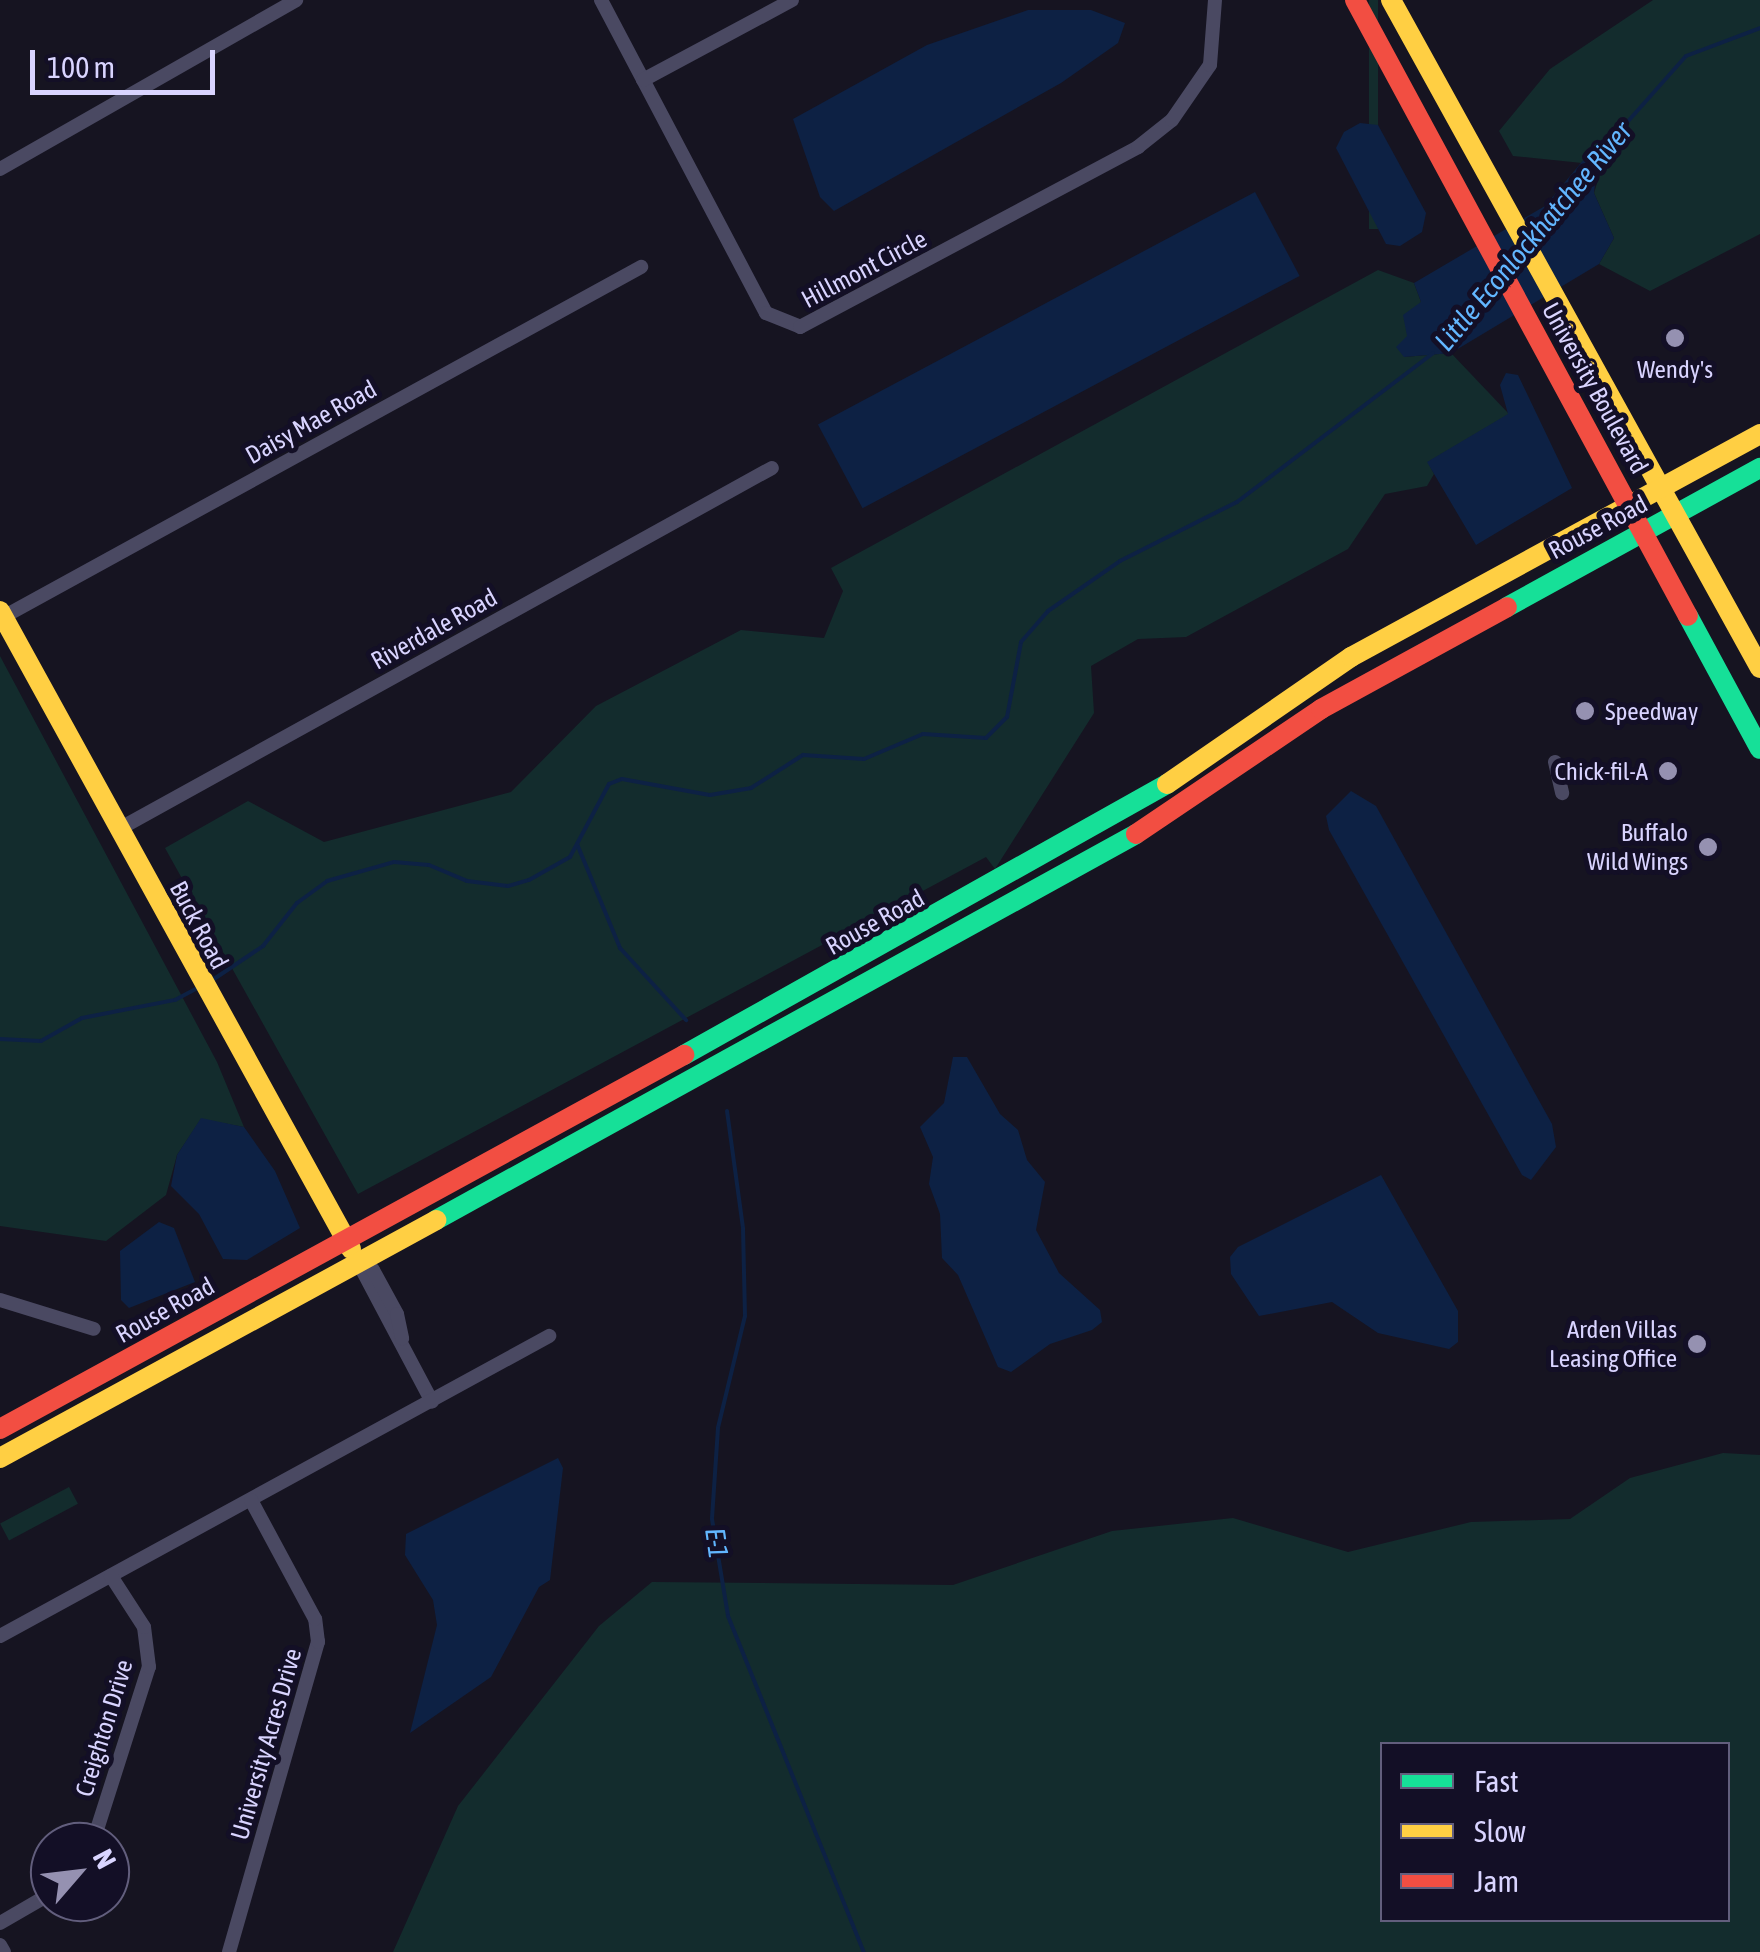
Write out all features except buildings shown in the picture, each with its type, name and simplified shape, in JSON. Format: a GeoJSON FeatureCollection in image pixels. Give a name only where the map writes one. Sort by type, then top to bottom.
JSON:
{"type":"FeatureCollection","features":[{"type":"Feature","properties":{"kind":"street"},"geometry":{"type":"LineString","coordinates":[[0,170],[296,0]]}},
{"type":"Feature","properties":{"kind":"street","name":"Hillmont Circle"},"geometry":{"type":"LineString","coordinates":[[601,0],[766,314],[800,327],[1150,138],[1172,120],[1210,65],[1215,0]]}},
{"type":"Feature","properties":{"kind":"street"},"geometry":{"type":"LineString","coordinates":[[643,80],[792,0]]}},
{"type":"Feature","properties":{"kind":"street","name":"University Boulevard"},"geometry":{"type":"LineString","coordinates":[[1355,0],[1760,749]]}},
{"type":"Feature","properties":{"kind":"street","name":"University Boulevard"},"geometry":{"type":"LineString","coordinates":[[1391,0],[1760,668]]}},
{"type":"Feature","properties":{"kind":"street","name":"Daisy Mae Road"},"geometry":{"type":"LineString","coordinates":[[2,614],[641,267]]}},
{"type":"Feature","properties":{"kind":"street","name":"Rouse Road"},"geometry":{"type":"LineString","coordinates":[[0,1429],[1108,821],[1350,658],[1760,434]]}},
{"type":"Feature","properties":{"kind":"street","name":"Riverdale Road"},"geometry":{"type":"LineString","coordinates":[[118,829],[772,468]]}},
{"type":"Feature","properties":{"kind":"street","name":"Rouse Road"},"geometry":{"type":"LineString","coordinates":[[0,1458],[1121,844],[1321,709],[1760,468]]}},
{"type":"Feature","properties":{"kind":"street","name":"Buck Road"},"geometry":{"type":"LineString","coordinates":[[2,614],[225,1024],[392,1316],[432,1402]]}},
{"type":"Feature","properties":{"kind":"street"},"geometry":{"type":"LineString","coordinates":[[1555,762],[1562,793]]}},
{"type":"Feature","properties":{"kind":"street"},"geometry":{"type":"LineString","coordinates":[[1108,821],[1121,844]]}},
{"type":"Feature","properties":{"kind":"street"},"geometry":{"type":"LineString","coordinates":[[0,1300],[94,1328]]}},
{"type":"Feature","properties":{"kind":"street"},"geometry":{"type":"LineString","coordinates":[[0,1636],[549,1336]]}},
{"type":"Feature","properties":{"kind":"street","name":"University Acres Drive"},"geometry":{"type":"LineString","coordinates":[[229,1952],[318,1642],[315,1619],[251,1500]]}},
{"type":"Feature","properties":{"kind":"street","name":"Creighton Drive"},"geometry":{"type":"LineString","coordinates":[[99,1822],[149,1666],[144,1627],[111,1576]]}},
{"type":"Feature","properties":{"kind":"street"},"geometry":{"type":"LineString","coordinates":[[0,1923],[30,1906]]}},
{"type":"Feature","properties":{"kind":"street"},"geometry":{"type":"LineString","coordinates":[[0,1945],[4,1952]]}},
{"type":"Feature","properties":{"kind":"green space"},"geometry":{"type":"Polygon","coordinates":[[[1369,0],[1378,0],[1378,229],[1369,229],[1369,0]]]}},
{"type":"Feature","properties":{"kind":"green space"},"geometry":{"type":"Polygon","coordinates":[[[1653,0],[1760,0],[1760,234],[1650,291],[1599,264],[1614,238],[1594,193],[1602,167],[1599,141],[1582,163],[1513,156],[1499,131],[1550,69],[1653,0]]]}},
{"type":"Feature","properties":{"kind":"green space"},"geometry":{"type":"Polygon","coordinates":[[[1378,270],[1414,283],[1421,302],[1404,357],[1451,353],[1509,414],[1428,462],[1434,474],[1427,486],[1385,494],[1348,549],[1186,637],[1138,639],[1091,666],[1094,713],[995,869],[986,857],[358,1194],[165,848],[248,801],[324,842],[511,792],[596,706],[741,630],[824,638],[843,591],[831,568],[1378,270]]]}},
{"type":"Feature","properties":{"kind":"green space"},"geometry":{"type":"Polygon","coordinates":[[[0,656],[217,1062],[244,1127],[201,1119],[177,1155],[166,1195],[106,1241],[0,1226],[0,656]]]}},
{"type":"Feature","properties":{"kind":"green space"},"geometry":{"type":"Polygon","coordinates":[[[1723,1453],[1760,1455],[1760,1952],[393,1952],[458,1806],[599,1626],[652,1582],[953,1585],[1112,1531],[1233,1518],[1348,1552],[1471,1522],[1570,1519],[1630,1478],[1723,1453]]]}},
{"type":"Feature","properties":{"kind":"green space"},"geometry":{"type":"Polygon","coordinates":[[[69,1487],[78,1504],[9,1540],[0,1524],[69,1487]]]}},
{"type":"Feature","properties":{"kind":"water"},"geometry":{"type":"Polygon","coordinates":[[[1028,10],[1091,10],[1125,23],[1118,43],[1061,83],[834,211],[820,197],[793,119],[927,45],[1028,10]]]}},
{"type":"Feature","properties":{"kind":"water"},"geometry":{"type":"Polygon","coordinates":[[[1360,123],[1378,125],[1426,213],[1422,232],[1400,246],[1386,244],[1336,148],[1344,132],[1360,123]]]}},
{"type":"Feature","properties":{"kind":"water"},"geometry":{"type":"Polygon","coordinates":[[[1600,140],[1594,193],[1614,238],[1599,264],[1451,353],[1404,357],[1396,347],[1407,336],[1403,315],[1421,302],[1414,283],[1545,206],[1600,140]]]}},
{"type":"Feature","properties":{"kind":"water"},"geometry":{"type":"Polygon","coordinates":[[[1255,192],[1300,276],[863,508],[818,424],[1255,192]]]}},
{"type":"Feature","properties":{"kind":"water"},"geometry":{"type":"Polygon","coordinates":[[[1506,373],[1518,375],[1572,488],[1476,545],[1427,462],[1508,414],[1500,385],[1506,373]]]}},
{"type":"Feature","properties":{"kind":"water"},"geometry":{"type":"Polygon","coordinates":[[[1351,791],[1376,806],[1552,1124],[1556,1147],[1531,1180],[1522,1175],[1329,830],[1326,816],[1351,791]]]}},
{"type":"Feature","properties":{"kind":"water"},"geometry":{"type":"Polygon","coordinates":[[[953,1057],[967,1057],[1000,1114],[1018,1130],[1027,1160],[1045,1182],[1036,1230],[1059,1273],[1100,1310],[1102,1322],[1092,1330],[1050,1344],[1011,1372],[998,1367],[958,1275],[942,1258],[940,1214],[929,1184],[933,1157],[920,1127],[944,1103],[953,1057]]]}},
{"type":"Feature","properties":{"kind":"water"},"geometry":{"type":"Polygon","coordinates":[[[201,1118],[244,1127],[275,1171],[300,1228],[247,1260],[223,1259],[199,1214],[171,1186],[177,1155],[201,1118]]]}},
{"type":"Feature","properties":{"kind":"water"},"geometry":{"type":"Polygon","coordinates":[[[1381,1175],[1458,1311],[1458,1342],[1449,1349],[1378,1333],[1332,1302],[1259,1316],[1231,1274],[1230,1257],[1238,1247],[1381,1175]]]}},
{"type":"Feature","properties":{"kind":"water"},"geometry":{"type":"Polygon","coordinates":[[[159,1222],[174,1228],[195,1282],[129,1308],[121,1300],[120,1251],[159,1222]]]}},
{"type":"Feature","properties":{"kind":"water"},"geometry":{"type":"Polygon","coordinates":[[[558,1458],[563,1468],[550,1580],[539,1587],[491,1677],[410,1733],[437,1625],[433,1600],[405,1555],[406,1534],[558,1458]]]}},
{"type":"Feature","properties":{"kind":"waterway","name":"Little Econlockhatchee River"},"geometry":{"type":"LineString","coordinates":[[1599,154],[1686,56],[1760,28]]}},
{"type":"Feature","properties":{"kind":"waterway","name":"Little Econlockhatchee River"},"geometry":{"type":"LineString","coordinates":[[211,981],[263,946],[297,903],[327,881],[394,862],[429,865],[467,881],[508,886],[529,880],[570,857],[609,784],[622,779],[710,795],[751,788],[803,755],[864,759],[923,734],[986,738],[1007,717],[1021,642],[1048,611],[1120,561],[1237,502],[1433,353]]}},
{"type":"Feature","properties":{"kind":"waterway","name":"E-1"},"geometry":{"type":"LineString","coordinates":[[577,844],[620,948],[686,1020]]}},
{"type":"Feature","properties":{"kind":"waterway","name":"Little Econlockhatchee River"},"geometry":{"type":"LineString","coordinates":[[0,1039],[41,1041],[82,1018],[175,1000],[198,988]]}},
{"type":"Feature","properties":{"kind":"waterway","name":"E-1"},"geometry":{"type":"LineString","coordinates":[[727,1111],[743,1228],[745,1316],[718,1428],[712,1519],[728,1616],[864,1952]]}},
{"type":"Feature","properties":{"kind":"traffic: fast"},"geometry":{"type":"LineString","coordinates":[[1507,607],[1760,468]]}},
{"type":"Feature","properties":{"kind":"traffic: fast"},"geometry":{"type":"LineString","coordinates":[[1688,616],[1760,749]]}},
{"type":"Feature","properties":{"kind":"traffic: fast"},"geometry":{"type":"LineString","coordinates":[[684,1055],[1167,784]]}},
{"type":"Feature","properties":{"kind":"traffic: fast"},"geometry":{"type":"LineString","coordinates":[[436,1220],[1136,834]]}},
{"type":"Feature","properties":{"kind":"traffic: slow"},"geometry":{"type":"LineString","coordinates":[[1391,0],[1760,668]]}},
{"type":"Feature","properties":{"kind":"traffic: slow"},"geometry":{"type":"LineString","coordinates":[[1167,784],[1351,657],[1760,434]]}},
{"type":"Feature","properties":{"kind":"traffic: slow"},"geometry":{"type":"LineString","coordinates":[[0,611],[351,1249]]}},
{"type":"Feature","properties":{"kind":"traffic: slow"},"geometry":{"type":"LineString","coordinates":[[0,1458],[436,1220]]}},
{"type":"Feature","properties":{"kind":"traffic: jam"},"geometry":{"type":"LineString","coordinates":[[1355,0],[1688,616]]}},
{"type":"Feature","properties":{"kind":"traffic: jam"},"geometry":{"type":"LineString","coordinates":[[1136,834],[1321,709],[1507,607]]}},
{"type":"Feature","properties":{"kind":"traffic: jam"},"geometry":{"type":"LineString","coordinates":[[0,1429],[684,1055]]}},
{"type":"Feature","properties":{"kind":"place","name":"Wendy's"},"geometry":{"type":"Point","coordinates":[1675,338]}},
{"type":"Feature","properties":{"kind":"place","name":"Speedway"},"geometry":{"type":"Point","coordinates":[1585,711]}},
{"type":"Feature","properties":{"kind":"place","name":"Chick-fil-A"},"geometry":{"type":"Point","coordinates":[1668,771]}},
{"type":"Feature","properties":{"kind":"place","name":"Buffalo Wild Wings"},"geometry":{"type":"Point","coordinates":[1708,847]}},
{"type":"Feature","properties":{"kind":"place","name":"Arden Villas Leasing Office"},"geometry":{"type":"Point","coordinates":[1697,1344]}}]}
